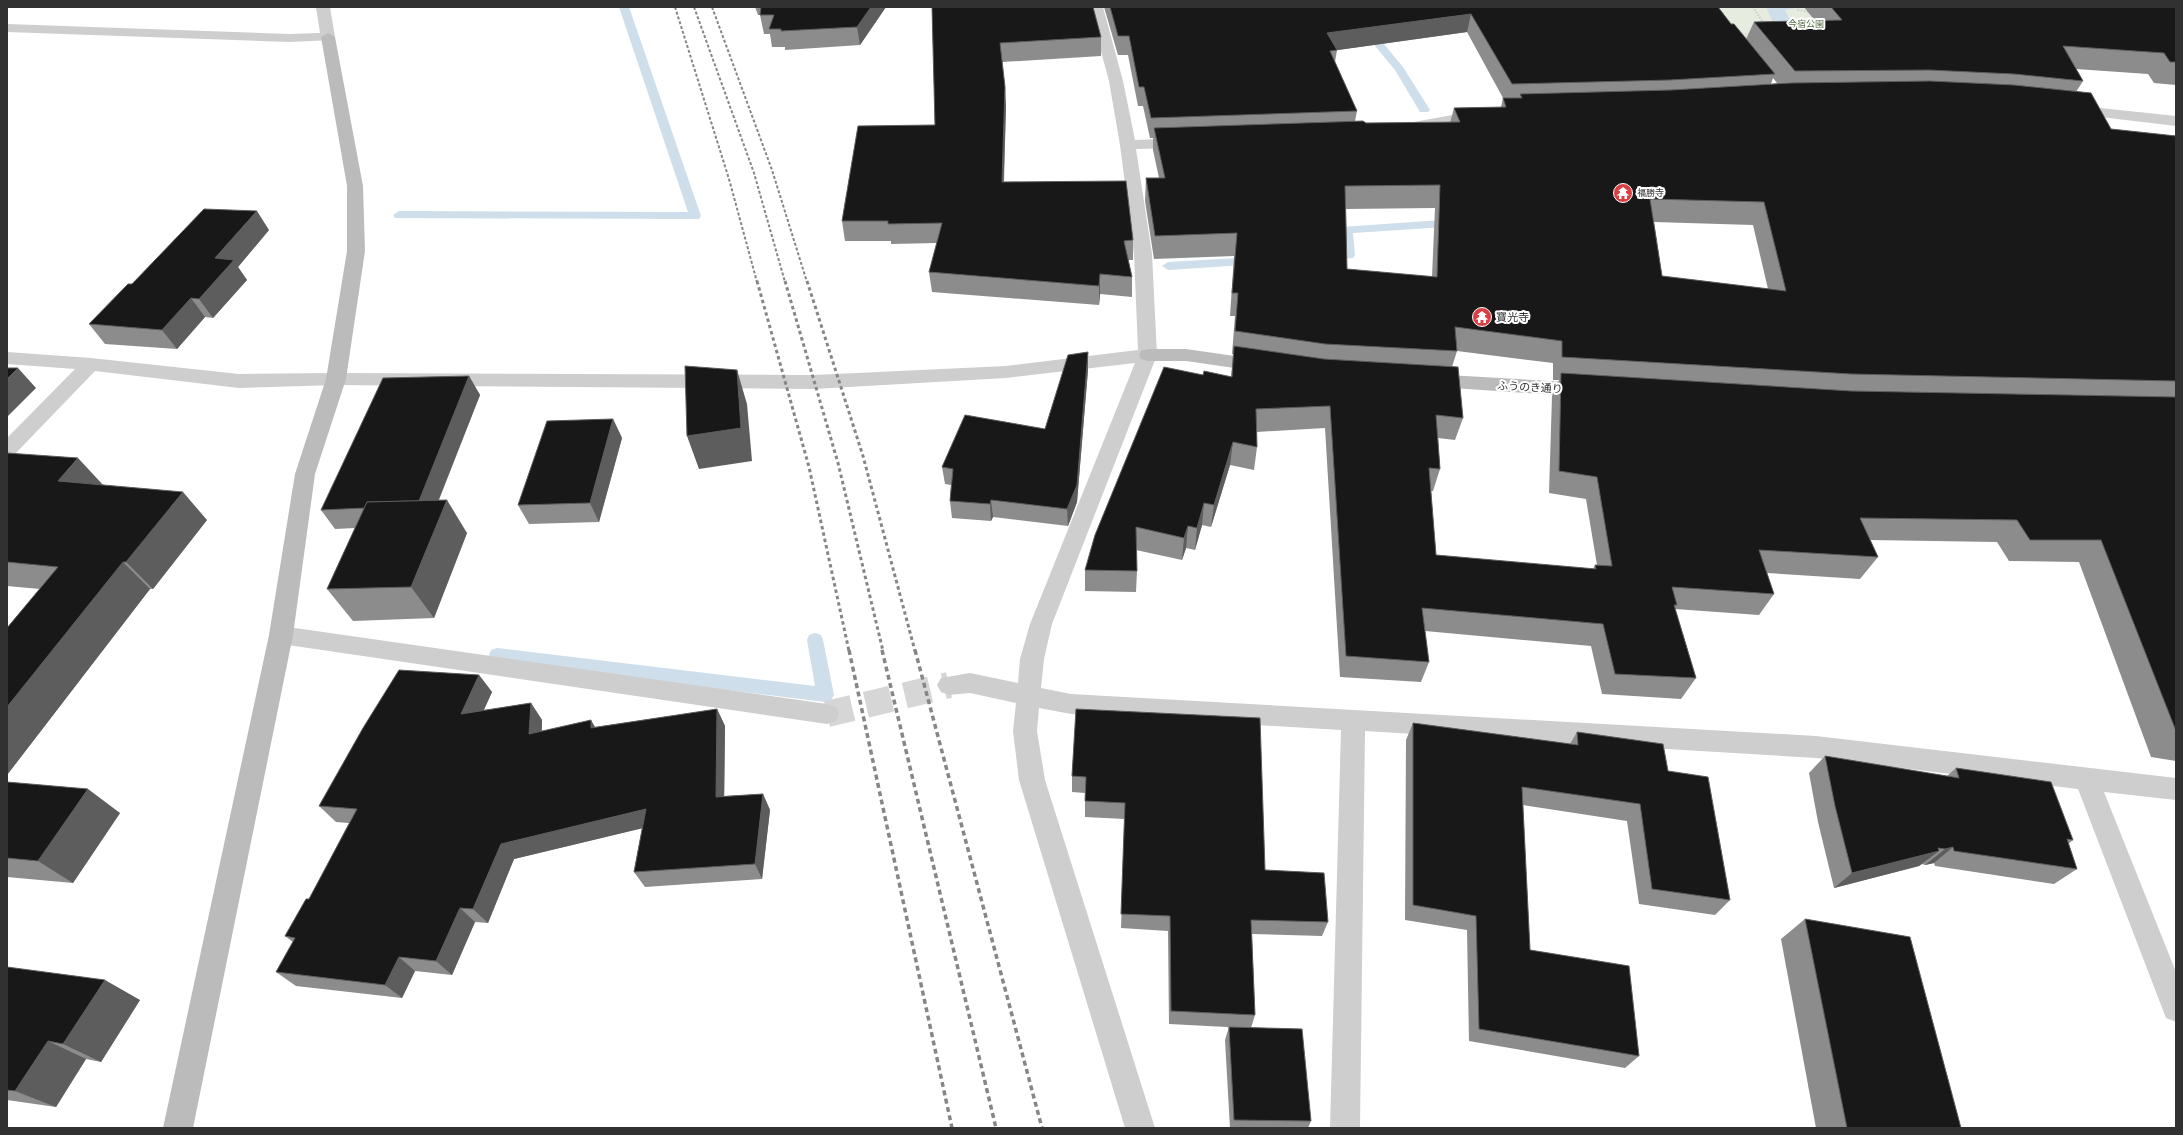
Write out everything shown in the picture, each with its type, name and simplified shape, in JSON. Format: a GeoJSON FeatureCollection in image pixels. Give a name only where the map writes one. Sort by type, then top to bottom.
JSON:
{"type":"FeatureCollection","features":[{"type":"Feature","properties":{"kind":"street"},"geometry":{"type":"LineString","coordinates":[[178,1128],[281,635],[305,474],[336,379],[356,251],[355,186],[322,7]]}},
{"type":"Feature","properties":{"kind":"street"},"geometry":{"type":"LineString","coordinates":[[1096,7],[1116,81],[1128,145],[1143,254],[1148,355],[1041,624],[1032,659],[1025,731],[1032,780],[1140,1128]]}},
{"type":"Feature","properties":{"kind":"street"},"geometry":{"type":"LineString","coordinates":[[7,28],[288,38],[328,37]]}},
{"type":"Feature","properties":{"kind":"street"},"geometry":{"type":"LineString","coordinates":[[2054,108],[2176,121]]}},
{"type":"Feature","properties":{"kind":"street"},"geometry":{"type":"LineString","coordinates":[[1390,132],[1497,112]]}},
{"type":"Feature","properties":{"kind":"street"},"geometry":{"type":"LineString","coordinates":[[1128,145],[1198,143]]}},
{"type":"Feature","properties":{"kind":"street"},"geometry":{"type":"LineString","coordinates":[[7,358],[92,364],[239,381],[336,379],[814,382],[1006,372],[1148,355],[1186,355],[1280,368]]}},
{"type":"Feature","properties":{"kind":"street"},"geometry":{"type":"LineString","coordinates":[[7,450],[92,364]]}},
{"type":"Feature","properties":{"kind":"street","name":"ふうのき通り"},"geometry":{"type":"LineString","coordinates":[[1415,380],[1605,391]]}},
{"type":"Feature","properties":{"kind":"street"},"geometry":{"type":"LineString","coordinates":[[281,635],[827,714]]}},
{"type":"Feature","properties":{"kind":"street"},"geometry":{"type":"LineString","coordinates":[[949,685],[970,683],[1071,704],[1816,747],[2176,789]]}},
{"type":"Feature","properties":{"kind":"street"},"geometry":{"type":"LineString","coordinates":[[1346,1128],[1353,720]]}},
{"type":"Feature","properties":{"kind":"street"},"geometry":{"type":"LineString","coordinates":[[2086,778],[2176,1008]]}},
{"type":"Feature","properties":{"kind":"path"},"geometry":{"type":"LineString","coordinates":[[1753,7],[1766,26]]}},
{"type":"Feature","properties":{"kind":"path"},"geometry":{"type":"LineString","coordinates":[[1797,7],[1798,10],[1815,13]]}},
{"type":"Feature","properties":{"kind":"path"},"geometry":{"type":"LineString","coordinates":[[1736,35],[1757,33]]}},
{"type":"Feature","properties":{"kind":"shaded area"},"geometry":{"type":"Polygon","coordinates":[[[1718,7],[1870,7],[1744,40],[1718,7]]]}},
{"type":"Feature","properties":{"kind":"water"},"geometry":{"type":"Polygon","coordinates":[[[1766,7],[1824,7],[1795,8],[1785,10],[1794,28],[1775,27],[1766,7]]]}},
{"type":"Feature","properties":{"kind":"building"},"geometry":{"type":"Polygon","coordinates":[[[761,7],[871,7],[857,27],[781,31],[781,29],[769,29],[774,15],[760,15],[761,7]]]}},
{"type":"Feature","properties":{"kind":"building"},"geometry":{"type":"Polygon","coordinates":[[[932,7],[1093,7],[1101,37],[1000,43],[1005,87],[1002,182],[1126,181],[1133,240],[1124,241],[1132,277],[1100,274],[1099,286],[929,272],[942,223],[888,224],[888,221],[842,221],[858,126],[935,125],[932,7]]]}},
{"type":"Feature","properties":{"kind":"building"},"geometry":{"type":"Polygon","coordinates":[[[1110,7],[1718,7],[1775,74],[1670,80],[1512,84],[1471,14],[1327,33],[1337,50],[1330,51],[1357,111],[1151,118],[1144,87],[1139,87],[1129,36],[1118,36],[1110,7]]]}},
{"type":"Feature","properties":{"kind":"building"},"geometry":{"type":"Polygon","coordinates":[[[1831,7],[2176,7],[2176,62],[2170,62],[2164,53],[2063,46],[2083,81],[2014,74],[1929,70],[1795,71],[1754,22],[1842,20],[1831,7]]]}},
{"type":"Feature","properties":{"kind":"building"},"geometry":{"type":"Polygon","coordinates":[[[1930,81],[2014,85],[2091,93],[2111,129],[2176,136],[2176,381],[1851,374],[1562,357],[1562,341],[1455,327],[1457,351],[1325,344],[1235,331],[1238,293],[1232,293],[1237,233],[1155,236],[1146,178],[1165,178],[1154,128],[1363,121],[1366,123],[1460,122],[1454,108],[1506,107],[1503,98],[1522,98],[1520,94],[1671,90],[1791,83],[1930,81]],[[1440,185],[1345,186],[1347,269],[1437,277],[1440,185]],[[1650,199],[1662,276],[1786,291],[1764,202],[1650,199]]]}},
{"type":"Feature","properties":{"kind":"building"},"geometry":{"type":"Polygon","coordinates":[[[204,209],[257,211],[215,258],[234,260],[199,299],[191,298],[162,330],[89,324],[128,284],[132,284],[204,209]]]}},
{"type":"Feature","properties":{"kind":"building"},"geometry":{"type":"Polygon","coordinates":[[[1234,346],[1324,359],[1458,367],[1463,418],[1436,415],[1440,469],[1429,468],[1436,555],[1596,569],[1595,565],[1612,566],[1597,477],[1559,471],[1561,373],[1851,391],[2176,397],[2176,731],[2101,540],[2030,540],[2017,520],[1860,518],[1878,557],[1759,550],[1774,594],[1672,587],[1677,605],[1674,605],[1696,678],[1615,674],[1603,624],[1422,608],[1429,662],[1346,656],[1330,406],[1256,409],[1257,447],[1233,442],[1214,505],[1204,503],[1197,528],[1188,526],[1184,538],[1136,527],[1137,571],[1085,570],[1095,535],[1164,367],[1203,375],[1204,371],[1232,377],[1234,346]]]}},
{"type":"Feature","properties":{"kind":"building"},"geometry":{"type":"Polygon","coordinates":[[[1088,352],[1077,485],[1067,509],[991,500],[990,504],[950,501],[953,469],[942,467],[965,415],[1045,429],[1068,355],[1088,352]]]}},
{"type":"Feature","properties":{"kind":"building"},"geometry":{"type":"Polygon","coordinates":[[[685,366],[737,370],[741,428],[687,436],[685,366]]]}},
{"type":"Feature","properties":{"kind":"building"},"geometry":{"type":"Polygon","coordinates":[[[7,368],[18,368],[7,379],[7,368]]]}},
{"type":"Feature","properties":{"kind":"building"},"geometry":{"type":"Polygon","coordinates":[[[469,376],[419,501],[367,502],[365,508],[321,510],[383,378],[469,376]]]}},
{"type":"Feature","properties":{"kind":"building"},"geometry":{"type":"Polygon","coordinates":[[[613,419],[590,503],[518,505],[547,421],[613,419]]]}},
{"type":"Feature","properties":{"kind":"building"},"geometry":{"type":"Polygon","coordinates":[[[7,453],[78,458],[58,481],[183,492],[126,562],[123,562],[7,707],[7,628],[58,567],[7,562],[7,453]]]}},
{"type":"Feature","properties":{"kind":"building"},"geometry":{"type":"Polygon","coordinates":[[[447,500],[411,587],[327,589],[367,502],[447,500]]]}},
{"type":"Feature","properties":{"kind":"building"},"geometry":{"type":"Polygon","coordinates":[[[399,670],[479,675],[461,714],[531,703],[529,734],[591,720],[591,728],[717,709],[716,797],[763,794],[755,864],[634,872],[646,809],[501,844],[473,909],[460,908],[436,961],[399,957],[385,985],[276,972],[295,938],[285,936],[306,899],[309,899],[357,809],[319,806],[363,728],[399,670]]]}},
{"type":"Feature","properties":{"kind":"building"},"geometry":{"type":"Polygon","coordinates":[[[1076,709],[1260,718],[1265,870],[1324,873],[1328,922],[1251,920],[1255,1015],[1171,1011],[1170,916],[1121,914],[1125,803],[1085,801],[1086,777],[1072,776],[1076,709]]]}},
{"type":"Feature","properties":{"kind":"building"},"geometry":{"type":"Polygon","coordinates":[[[1413,723],[1578,745],[1577,732],[1663,744],[1668,771],[1708,777],[1730,900],[1652,889],[1640,804],[1522,787],[1530,950],[1629,966],[1639,1056],[1479,1029],[1476,916],[1413,905],[1413,723]]]}},
{"type":"Feature","properties":{"kind":"building"},"geometry":{"type":"Polygon","coordinates":[[[1825,756],[1959,778],[1956,768],[2051,782],[2073,840],[2067,839],[2077,869],[1954,851],[1953,847],[1945,849],[1938,848],[1939,851],[1852,873],[1835,806],[1825,756]]]}},
{"type":"Feature","properties":{"kind":"building"},"geometry":{"type":"Polygon","coordinates":[[[7,782],[88,789],[38,861],[7,858],[7,782]]]}},
{"type":"Feature","properties":{"kind":"building"},"geometry":{"type":"Polygon","coordinates":[[[1805,919],[1910,937],[1961,1128],[1847,1128],[1805,919]]]}},
{"type":"Feature","properties":{"kind":"building"},"geometry":{"type":"Polygon","coordinates":[[[7,967],[105,980],[63,1044],[48,1041],[15,1091],[7,1090],[7,967]]]}},
{"type":"Feature","properties":{"kind":"building"},"geometry":{"type":"Polygon","coordinates":[[[1229,1027],[1302,1029],[1311,1121],[1234,1120],[1229,1027]]]}},
{"type":"Feature","properties":{"kind":"waterway"},"geometry":{"type":"LineString","coordinates":[[399,215],[695,216],[624,7]]}},
{"type":"Feature","properties":{"kind":"waterway"},"geometry":{"type":"LineString","coordinates":[[1348,7],[1399,69],[1424,110]]}},
{"type":"Feature","properties":{"kind":"waterway"},"geometry":{"type":"LineString","coordinates":[[1325,256],[1349,255],[1346,230],[1456,223]]}},
{"type":"Feature","properties":{"kind":"waterway"},"geometry":{"type":"LineString","coordinates":[[1168,266],[1256,261]]}},
{"type":"Feature","properties":{"kind":"waterway"},"geometry":{"type":"LineString","coordinates":[[497,655],[825,695],[815,640]]}},
{"type":"Feature","properties":{"kind":"tunnel"},"geometry":{"type":"LineString","coordinates":[[827,714],[949,685]]}},
{"type":"Feature","properties":{"kind":"railway"},"geometry":{"type":"LineString","coordinates":[[675,7],[729,179],[757,282]]}},
{"type":"Feature","properties":{"kind":"railway"},"geometry":{"type":"LineString","coordinates":[[694,7],[754,173],[785,282]]}},
{"type":"Feature","properties":{"kind":"railway"},"geometry":{"type":"LineString","coordinates":[[712,7],[772,170],[807,282]]}},
{"type":"Feature","properties":{"kind":"railway"},"geometry":{"type":"LineString","coordinates":[[757,281],[809,467],[849,651]]}},
{"type":"Feature","properties":{"kind":"railway"},"geometry":{"type":"LineString","coordinates":[[785,281],[838,463],[883,651]]}},
{"type":"Feature","properties":{"kind":"railway"},"geometry":{"type":"LineString","coordinates":[[807,281],[863,456],[915,651]]}},
{"type":"Feature","properties":{"kind":"railway"},"geometry":{"type":"LineString","coordinates":[[849,650],[952,1128]]}},
{"type":"Feature","properties":{"kind":"railway"},"geometry":{"type":"LineString","coordinates":[[882,650],[996,1128]]}},
{"type":"Feature","properties":{"kind":"railway"},"geometry":{"type":"LineString","coordinates":[[915,650],[1042,1128]]}},
{"type":"Feature","properties":{"kind":"place","name":"福勝寺"},"geometry":{"type":"Point","coordinates":[1623,193]}},
{"type":"Feature","properties":{"kind":"place","name":"寶光寺"},"geometry":{"type":"Point","coordinates":[1482,317]}},
{"type":"Feature","properties":{"kind":"park label","name":"今宿公園"},"geometry":{"type":"Point","coordinates":[1806,24]}}]}
